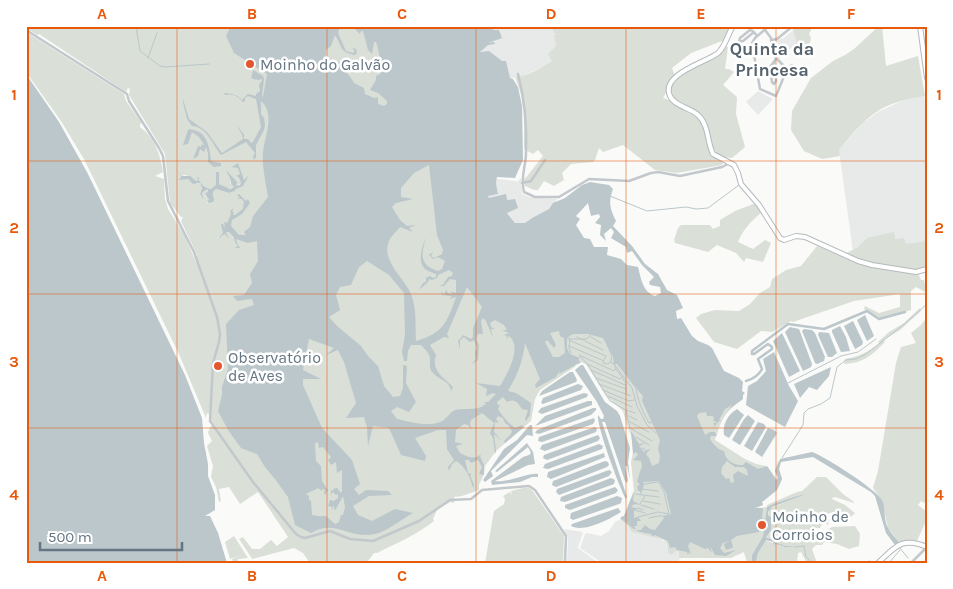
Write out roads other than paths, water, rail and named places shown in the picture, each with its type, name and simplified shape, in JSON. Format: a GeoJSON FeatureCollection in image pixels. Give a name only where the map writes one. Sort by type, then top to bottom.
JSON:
{"type":"FeatureCollection","features":[{"type":"Feature","properties":{"kind":"main road"},"geometry":{"type":"LineString","coordinates":[[733,26],[717,54],[693,66],[676,78],[669,87],[670,96],[675,102],[693,111],[702,119],[714,154],[730,163],[736,169],[742,186],[759,204],[782,240],[796,236],[805,237],[858,261],[880,268],[916,272],[927,269]]}},
{"type":"Feature","properties":{"kind":"main road"},"geometry":{"type":"LineString","coordinates":[[920,26],[927,78]]}},
{"type":"Feature","properties":{"kind":"main road"},"geometry":{"type":"LineString","coordinates":[[878,563],[900,544],[912,542],[926,548]]}},
{"type":"Feature","properties":{"kind":"street"},"geometry":{"type":"LineString","coordinates":[[762,26],[771,40],[771,52],[787,69]]}},
{"type":"Feature","properties":{"kind":"street"},"geometry":{"type":"LineString","coordinates":[[769,26],[752,43],[760,89],[776,96],[787,69],[792,65]]}},
{"type":"Feature","properties":{"kind":"street"},"geometry":{"type":"LineString","coordinates":[[771,40],[777,39],[792,26]]}},
{"type":"Feature","properties":{"kind":"street"},"geometry":{"type":"LineString","coordinates":[[26,30],[127,94],[159,148],[163,156],[168,202],[194,252],[220,334],[213,363],[210,421],[253,482],[296,534],[301,538],[306,538],[332,531],[350,539],[373,541],[420,521],[450,500],[469,500],[482,490],[529,486],[534,490],[566,536],[565,563]]}},
{"type":"Feature","properties":{"kind":"street"},"geometry":{"type":"LineString","coordinates":[[754,32],[739,42],[740,38],[750,30],[754,32],[757,36]]}},
{"type":"Feature","properties":{"kind":"street"},"geometry":{"type":"LineString","coordinates":[[774,63],[776,81],[774,84],[770,67],[776,59]]}},
{"type":"Feature","properties":{"kind":"street"},"geometry":{"type":"LineString","coordinates":[[518,74],[524,94],[526,111],[526,153],[522,183],[524,192],[528,195],[535,197],[559,197],[589,178],[629,182],[651,172],[680,176],[722,167],[730,163]]}},
{"type":"Feature","properties":{"kind":"street"},"geometry":{"type":"LineString","coordinates":[[522,183],[531,181],[545,160]]}},
{"type":"Feature","properties":{"kind":"street"},"geometry":{"type":"LineString","coordinates":[[911,563],[926,548]]}},
{"type":"Feature","properties":{"kind":"waterway"},"geometry":{"type":"LineString","coordinates":[[136,26],[140,51],[160,66],[209,64]]}},
{"type":"Feature","properties":{"kind":"waterway"},"geometry":{"type":"LineString","coordinates":[[148,58],[157,33]]}},
{"type":"Feature","properties":{"kind":"waterway"},"geometry":{"type":"LineString","coordinates":[[610,196],[647,211],[686,207],[696,209],[708,208],[739,185]]}},
{"type":"Feature","properties":{"kind":"waterway"},"geometry":{"type":"LineString","coordinates":[[782,458],[803,425],[804,413],[830,398],[837,367],[846,360],[856,359],[866,354],[927,304]]}},
{"type":"Feature","properties":{"kind":"waterway"},"geometry":{"type":"LineString","coordinates":[[746,381],[761,371],[758,359],[772,349],[772,347],[768,344],[754,354],[752,354],[752,351],[788,324],[824,329],[867,311],[879,319],[905,312]]}},
{"type":"Feature","properties":{"kind":"waterway"},"geometry":{"type":"LineString","coordinates":[[570,339],[586,339],[590,335]]}},
{"type":"Feature","properties":{"kind":"waterway"},"geometry":{"type":"LineString","coordinates":[[577,337],[603,350]]}},
{"type":"Feature","properties":{"kind":"waterway"},"geometry":{"type":"LineString","coordinates":[[591,337],[601,343]]}},
{"type":"Feature","properties":{"kind":"waterway"},"geometry":{"type":"LineString","coordinates":[[567,338],[570,339],[569,348],[571,353]]}},
{"type":"Feature","properties":{"kind":"waterway"},"geometry":{"type":"LineString","coordinates":[[788,383],[841,356],[858,352],[876,339]]}},
{"type":"Feature","properties":{"kind":"waterway"},"geometry":{"type":"LineString","coordinates":[[569,340],[606,356],[604,360]]}},
{"type":"Feature","properties":{"kind":"waterway"},"geometry":{"type":"LineString","coordinates":[[605,340],[612,356],[611,361]]}},
{"type":"Feature","properties":{"kind":"waterway"},"geometry":{"type":"LineString","coordinates":[[569,346],[604,361],[603,363],[611,362],[614,364],[632,388],[637,406],[647,425],[656,433]]}},
{"type":"Feature","properties":{"kind":"waterway"},"geometry":{"type":"LineString","coordinates":[[614,364],[616,368],[614,371],[579,355],[588,365],[610,401],[626,410],[630,428],[652,441]]}},
{"type":"Feature","properties":{"kind":"waterway"},"geometry":{"type":"LineString","coordinates":[[587,364],[620,379],[622,377]]}},
{"type":"Feature","properties":{"kind":"waterway"},"geometry":{"type":"LineString","coordinates":[[616,369],[626,383],[626,394]]}},
{"type":"Feature","properties":{"kind":"waterway"},"geometry":{"type":"LineString","coordinates":[[591,370],[625,385]]}},
{"type":"Feature","properties":{"kind":"waterway"},"geometry":{"type":"LineString","coordinates":[[596,378],[626,389]]}},
{"type":"Feature","properties":{"kind":"waterway"},"geometry":{"type":"LineString","coordinates":[[599,384],[631,396]]}},
{"type":"Feature","properties":{"kind":"waterway"},"geometry":{"type":"LineString","coordinates":[[636,389],[639,403],[649,423],[652,422]]}},
{"type":"Feature","properties":{"kind":"waterway"},"geometry":{"type":"LineString","coordinates":[[603,390],[629,401],[634,400]]}},
{"type":"Feature","properties":{"kind":"waterway"},"geometry":{"type":"LineString","coordinates":[[608,396],[632,407]]}},
{"type":"Feature","properties":{"kind":"waterway"},"geometry":{"type":"LineString","coordinates":[[626,410],[635,413]]}},
{"type":"Feature","properties":{"kind":"waterway"},"geometry":{"type":"LineString","coordinates":[[629,416],[637,420]]}},
{"type":"Feature","properties":{"kind":"waterway"},"geometry":{"type":"LineString","coordinates":[[630,422],[649,432]]}},
{"type":"Feature","properties":{"kind":"waterway"},"geometry":{"type":"LineString","coordinates":[[636,437],[649,445]]}},
{"type":"Feature","properties":{"kind":"waterway"},"geometry":{"type":"LineString","coordinates":[[642,448],[647,451]]}},
{"type":"Feature","properties":{"kind":"waterway"},"geometry":{"type":"LineString","coordinates":[[638,517],[658,512],[669,514],[664,492],[659,482],[644,484]]}},
{"type":"Feature","properties":{"kind":"waterway"},"geometry":{"type":"LineString","coordinates":[[642,489],[658,491]]}},
{"type":"Feature","properties":{"kind":"waterway"},"geometry":{"type":"LineString","coordinates":[[635,494],[659,497]]}},
{"type":"Feature","properties":{"kind":"waterway"},"geometry":{"type":"LineString","coordinates":[[640,504],[645,496]]}},
{"type":"Feature","properties":{"kind":"waterway"},"geometry":{"type":"LineString","coordinates":[[643,501],[660,504]]}},
{"type":"Feature","properties":{"kind":"waterway"},"geometry":{"type":"LineString","coordinates":[[641,505],[654,509]]}},
{"type":"Feature","properties":{"kind":"waterway"},"geometry":{"type":"LineString","coordinates":[[638,508],[643,510]]}},
{"type":"Feature","properties":{"kind":"waterway"},"geometry":{"type":"LineString","coordinates":[[635,510],[645,513]]}},
{"type":"Feature","properties":{"kind":"waterway"},"geometry":{"type":"LineString","coordinates":[[649,518],[663,516]]}},
{"type":"Feature","properties":{"kind":"waterway"},"geometry":{"type":"LineString","coordinates":[[795,547],[804,546],[806,557],[812,563]]}},
{"type":"Feature","properties":{"kind":"waterway"},"geometry":{"type":"LineString","coordinates":[[899,547],[908,558]]}},
{"type":"Feature","properties":{"kind":"waterway"},"geometry":{"type":"LineString","coordinates":[[889,563],[900,550]]}},
{"type":"Feature","properties":{"kind":"waterway"},"geometry":{"type":"LineString","coordinates":[[861,563],[870,561]]}},
{"type":"Feature","properties":{"kind":"waterway"},"geometry":{"type":"LineString","coordinates":[[843,563],[856,563]]}},
{"type":"Feature","properties":{"kind":"place","name":"Moinho do Galvão"},"geometry":{"type":"Point","coordinates":[250,64]}},
{"type":"Feature","properties":{"kind":"place","name":"Observatório de Aves"},"geometry":{"type":"Point","coordinates":[218,366]}},
{"type":"Feature","properties":{"kind":"place","name":"Moinho de Corroios"},"geometry":{"type":"Point","coordinates":[762,525]}},
{"type":"Feature","properties":{"kind":"district","name":"Quinta da Princesa"},"geometry":{"type":"Point","coordinates":[772,59]}}]}
